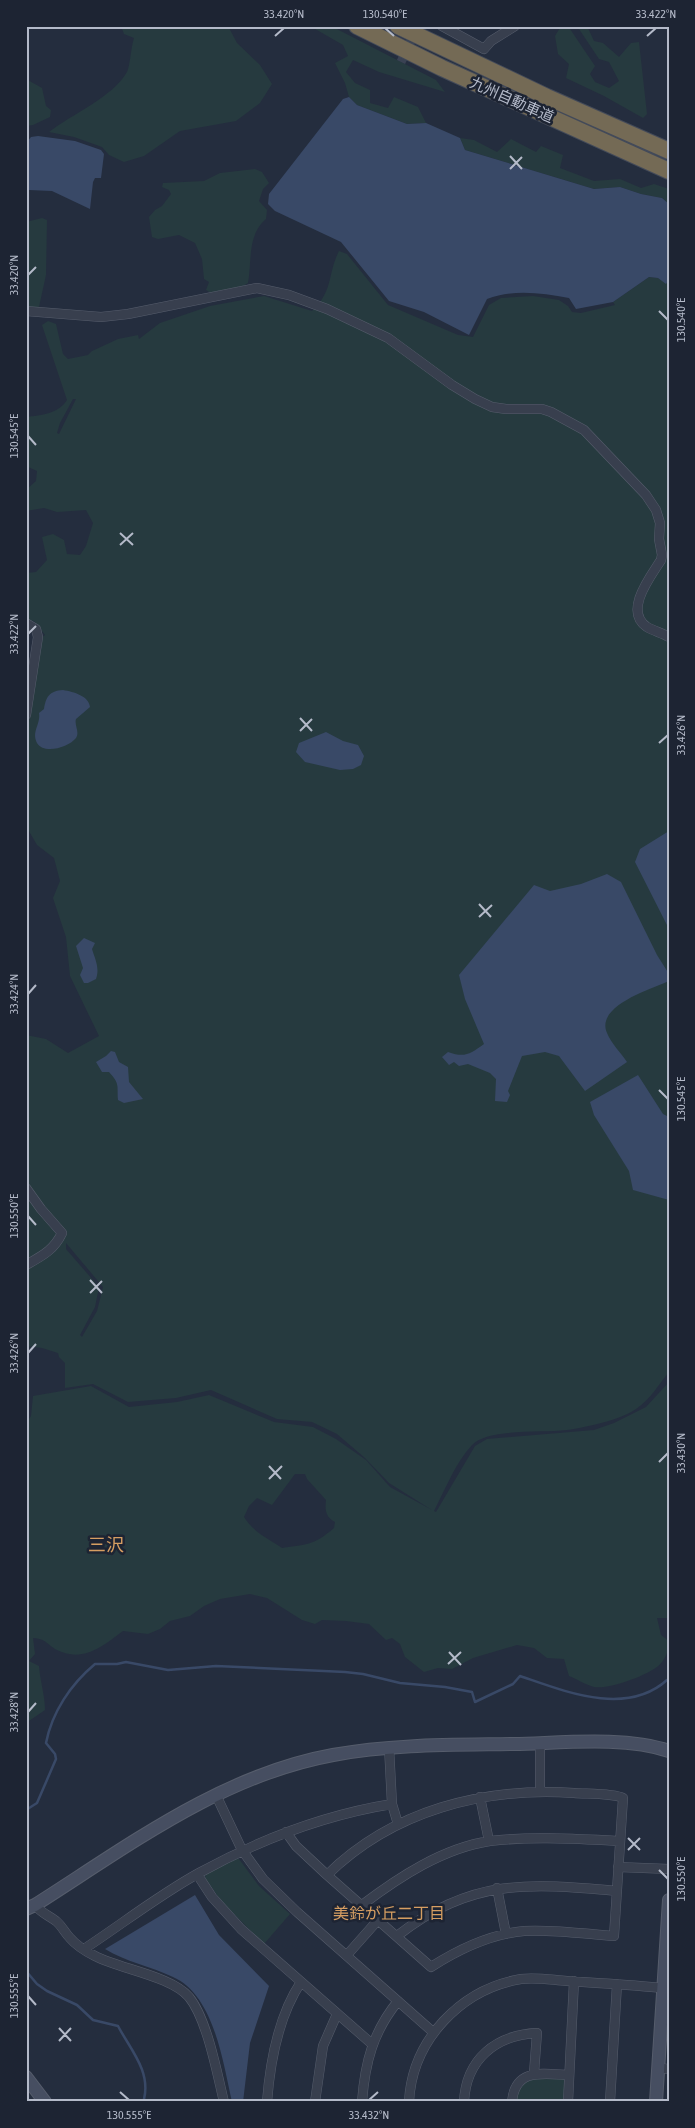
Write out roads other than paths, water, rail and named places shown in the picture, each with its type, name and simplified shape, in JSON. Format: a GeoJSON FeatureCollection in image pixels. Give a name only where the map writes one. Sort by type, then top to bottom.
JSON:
{"type":"FeatureCollection","features":[{"type":"Feature","properties":{"kind":"highway","name":"九州自動車道"},"geometry":{"type":"LineString","coordinates":[[357,26],[442,68],[669,171]]}},
{"type":"Feature","properties":{"kind":"highway","name":"九州自動車道"},"geometry":{"type":"LineString","coordinates":[[398,26],[669,151]]}},
{"type":"Feature","properties":{"kind":"street"},"geometry":{"type":"LineString","coordinates":[[442,26],[484,49],[491,41],[515,26]]}},
{"type":"Feature","properties":{"kind":"street"},"geometry":{"type":"LineString","coordinates":[[26,311],[101,317],[128,314],[244,289],[268,289],[327,309],[381,334],[464,393],[483,403],[506,409],[542,409],[551,412],[584,430],[646,495],[656,510],[660,522],[659,539],[662,555],[640,594],[637,604],[645,626],[669,637]]}},
{"type":"Feature","properties":{"kind":"street"},"geometry":{"type":"LineString","coordinates":[[26,623],[36,629],[38,637],[26,715]]}},
{"type":"Feature","properties":{"kind":"street"},"geometry":{"type":"LineString","coordinates":[[26,1188],[41,1210],[62,1233],[56,1246],[45,1255],[26,1265]]}},
{"type":"Feature","properties":{"kind":"street"},"geometry":{"type":"LineString","coordinates":[[540,1743],[540,1790]]}},
{"type":"Feature","properties":{"kind":"street"},"geometry":{"type":"LineString","coordinates":[[30,1907],[166,1822],[216,1795],[273,1771],[332,1755],[389,1747],[540,1743],[626,1743],[657,1747],[669,1751]]}},
{"type":"Feature","properties":{"kind":"street"},"geometry":{"type":"LineString","coordinates":[[389,1747],[392,1804],[398,1824]]}},
{"type":"Feature","properties":{"kind":"street"},"geometry":{"type":"LineString","coordinates":[[286,1832],[296,1846],[327,1875],[431,1967],[469,1946],[506,1934],[525,1931],[614,1936],[622,1796],[540,1790],[459,1801],[430,1810],[398,1824],[351,1852],[327,1875]]}},
{"type":"Feature","properties":{"kind":"street"},"geometry":{"type":"LineString","coordinates":[[216,1795],[242,1850],[263,1879],[433,2032]]}},
{"type":"Feature","properties":{"kind":"street"},"geometry":{"type":"LineString","coordinates":[[480,1797],[489,1841]]}},
{"type":"Feature","properties":{"kind":"street"},"geometry":{"type":"LineString","coordinates":[[84,1949],[197,1874],[242,1850],[326,1818],[360,1809],[392,1804]]}},
{"type":"Feature","properties":{"kind":"street"},"geometry":{"type":"LineString","coordinates":[[362,1905],[403,1875],[436,1858],[489,1841],[541,1839],[620,1841]]}},
{"type":"Feature","properties":{"kind":"street"},"geometry":{"type":"LineString","coordinates":[[618,1867],[669,1870]]}},
{"type":"Feature","properties":{"kind":"street"},"geometry":{"type":"LineString","coordinates":[[197,1874],[212,1897],[231,1919],[372,2044]]}},
{"type":"Feature","properties":{"kind":"street"},"geometry":{"type":"LineString","coordinates":[[396,1936],[415,1921],[443,1907],[460,1899],[497,1888],[520,1885],[554,1885],[617,1891]]}},
{"type":"Feature","properties":{"kind":"street"},"geometry":{"type":"LineString","coordinates":[[497,1888],[506,1934]]}},
{"type":"Feature","properties":{"kind":"street"},"geometry":{"type":"LineString","coordinates":[[656,2102],[663,2068],[669,1900]]}},
{"type":"Feature","properties":{"kind":"street"},"geometry":{"type":"LineString","coordinates":[[30,1907],[57,1921],[71,1940],[95,1956],[143,1972],[181,1990],[188,1997],[195,2006],[204,2028],[224,2102]]}},
{"type":"Feature","properties":{"kind":"street"},"geometry":{"type":"LineString","coordinates":[[347,1955],[378,1920]]}},
{"type":"Feature","properties":{"kind":"street"},"geometry":{"type":"LineString","coordinates":[[409,2102],[413,2075],[433,2032],[467,2000],[495,1986],[522,1979],[666,1988]]}},
{"type":"Feature","properties":{"kind":"street"},"geometry":{"type":"LineString","coordinates":[[568,2102],[574,1981]]}},
{"type":"Feature","properties":{"kind":"street"},"geometry":{"type":"LineString","coordinates":[[267,2102],[269,2075],[275,2049],[286,2015],[301,1982]]}},
{"type":"Feature","properties":{"kind":"street"},"geometry":{"type":"LineString","coordinates":[[610,2102],[617,1984]]}},
{"type":"Feature","properties":{"kind":"street"},"geometry":{"type":"LineString","coordinates":[[362,2102],[364,2077],[372,2044],[398,2001]]}},
{"type":"Feature","properties":{"kind":"street"},"geometry":{"type":"LineString","coordinates":[[315,2102],[323,2046],[337,2014]]}},
{"type":"Feature","properties":{"kind":"street"},"geometry":{"type":"LineString","coordinates":[[464,2102],[467,2076],[478,2060],[489,2049],[504,2040],[537,2033],[534,2073]]}},
{"type":"Feature","properties":{"kind":"street"},"geometry":{"type":"LineString","coordinates":[[512,2102],[513,2092],[518,2083],[534,2073],[569,2075]]}},
{"type":"Feature","properties":{"kind":"street"},"geometry":{"type":"LineString","coordinates":[[26,2077],[45,2102]]}},
{"type":"Feature","properties":{"kind":"water"},"geometry":{"type":"Polygon","coordinates":[[[349,97],[357,105],[407,124],[426,123],[460,138],[465,150],[594,189],[620,187],[662,198],[669,204],[669,280],[666,284],[658,278],[649,277],[613,302],[576,309],[569,298],[559,296],[517,293],[497,296],[487,299],[469,335],[424,312],[389,301],[341,242],[275,211],[268,204],[269,194],[343,99],[349,97]]]}},
{"type":"Feature","properties":{"kind":"water"},"geometry":{"type":"Polygon","coordinates":[[[38,136],[75,141],[101,150],[104,154],[101,178],[95,178],[93,182],[90,209],[52,191],[29,190],[27,185],[27,142],[31,137],[38,136]]]}},
{"type":"Feature","properties":{"kind":"water"},"geometry":{"type":"Polygon","coordinates":[[[63,690],[84,697],[90,707],[76,719],[77,736],[73,741],[62,747],[45,749],[40,747],[35,739],[39,713],[44,709],[51,693],[63,690]]]}},
{"type":"Feature","properties":{"kind":"water"},"geometry":{"type":"Polygon","coordinates":[[[326,732],[343,741],[358,745],[364,756],[361,765],[353,769],[340,770],[305,762],[296,752],[299,743],[326,732]]]}},
{"type":"Feature","properties":{"kind":"water"},"geometry":{"type":"Polygon","coordinates":[[[669,831],[669,929],[635,862],[640,849],[669,831]]]}},
{"type":"Feature","properties":{"kind":"water"},"geometry":{"type":"Polygon","coordinates":[[[607,874],[621,882],[657,955],[669,974],[669,981],[627,1000],[609,1015],[605,1023],[607,1033],[627,1062],[585,1091],[559,1056],[545,1052],[522,1056],[508,1091],[510,1095],[507,1102],[495,1101],[496,1079],[490,1073],[468,1064],[459,1066],[454,1062],[449,1065],[442,1057],[448,1052],[459,1055],[467,1054],[484,1044],[465,999],[459,975],[534,885],[550,891],[581,884],[607,874]]]}},
{"type":"Feature","properties":{"kind":"water"},"geometry":{"type":"Polygon","coordinates":[[[84,938],[95,943],[92,949],[96,960],[97,975],[96,979],[88,983],[84,983],[80,975],[83,968],[76,946],[84,938]]]}},
{"type":"Feature","properties":{"kind":"water"},"geometry":{"type":"Polygon","coordinates":[[[111,1051],[115,1052],[119,1062],[128,1067],[129,1082],[143,1099],[124,1103],[118,1100],[115,1079],[109,1072],[102,1072],[96,1062],[111,1051]]]}},
{"type":"Feature","properties":{"kind":"water"},"geometry":{"type":"Polygon","coordinates":[[[638,1075],[663,1114],[669,1117],[669,1200],[633,1190],[629,1171],[594,1115],[590,1102],[638,1075]]]}},
{"type":"Feature","properties":{"kind":"water"},"geometry":{"type":"Polygon","coordinates":[[[195,1895],[219,1935],[269,1986],[250,2043],[243,2102],[232,2102],[215,2031],[198,1998],[187,1986],[173,1977],[105,1949],[195,1895]]]}},
{"type":"Feature","properties":{"kind":"waterway"},"geometry":{"type":"LineString","coordinates":[[26,1810],[37,1803],[56,1759],[55,1754],[46,1743],[53,1720],[64,1699],[78,1680],[95,1664],[126,1662],[168,1670],[216,1666],[345,1672],[363,1674],[400,1683],[445,1687],[472,1692],[475,1702],[513,1684],[520,1676],[575,1694],[614,1699],[633,1697],[651,1691],[667,1680],[669,1681]]}},
{"type":"Feature","properties":{"kind":"waterway"},"geometry":{"type":"LineString","coordinates":[[26,1971],[37,1984],[47,1991],[77,2005],[93,2020],[118,2026],[142,2070],[145,2079],[144,2099],[146,2102]]}},
{"type":"Feature","properties":{"kind":"tunnel"},"geometry":{"type":"LineString","coordinates":[[401,62],[418,26]]}},
{"type":"Feature","properties":{"kind":"district","name":"三沢"},"geometry":{"type":"Point","coordinates":[106,1545]}},
{"type":"Feature","properties":{"kind":"district","name":"美鈴が丘二丁目"},"geometry":{"type":"Point","coordinates":[389,1913]}}]}
